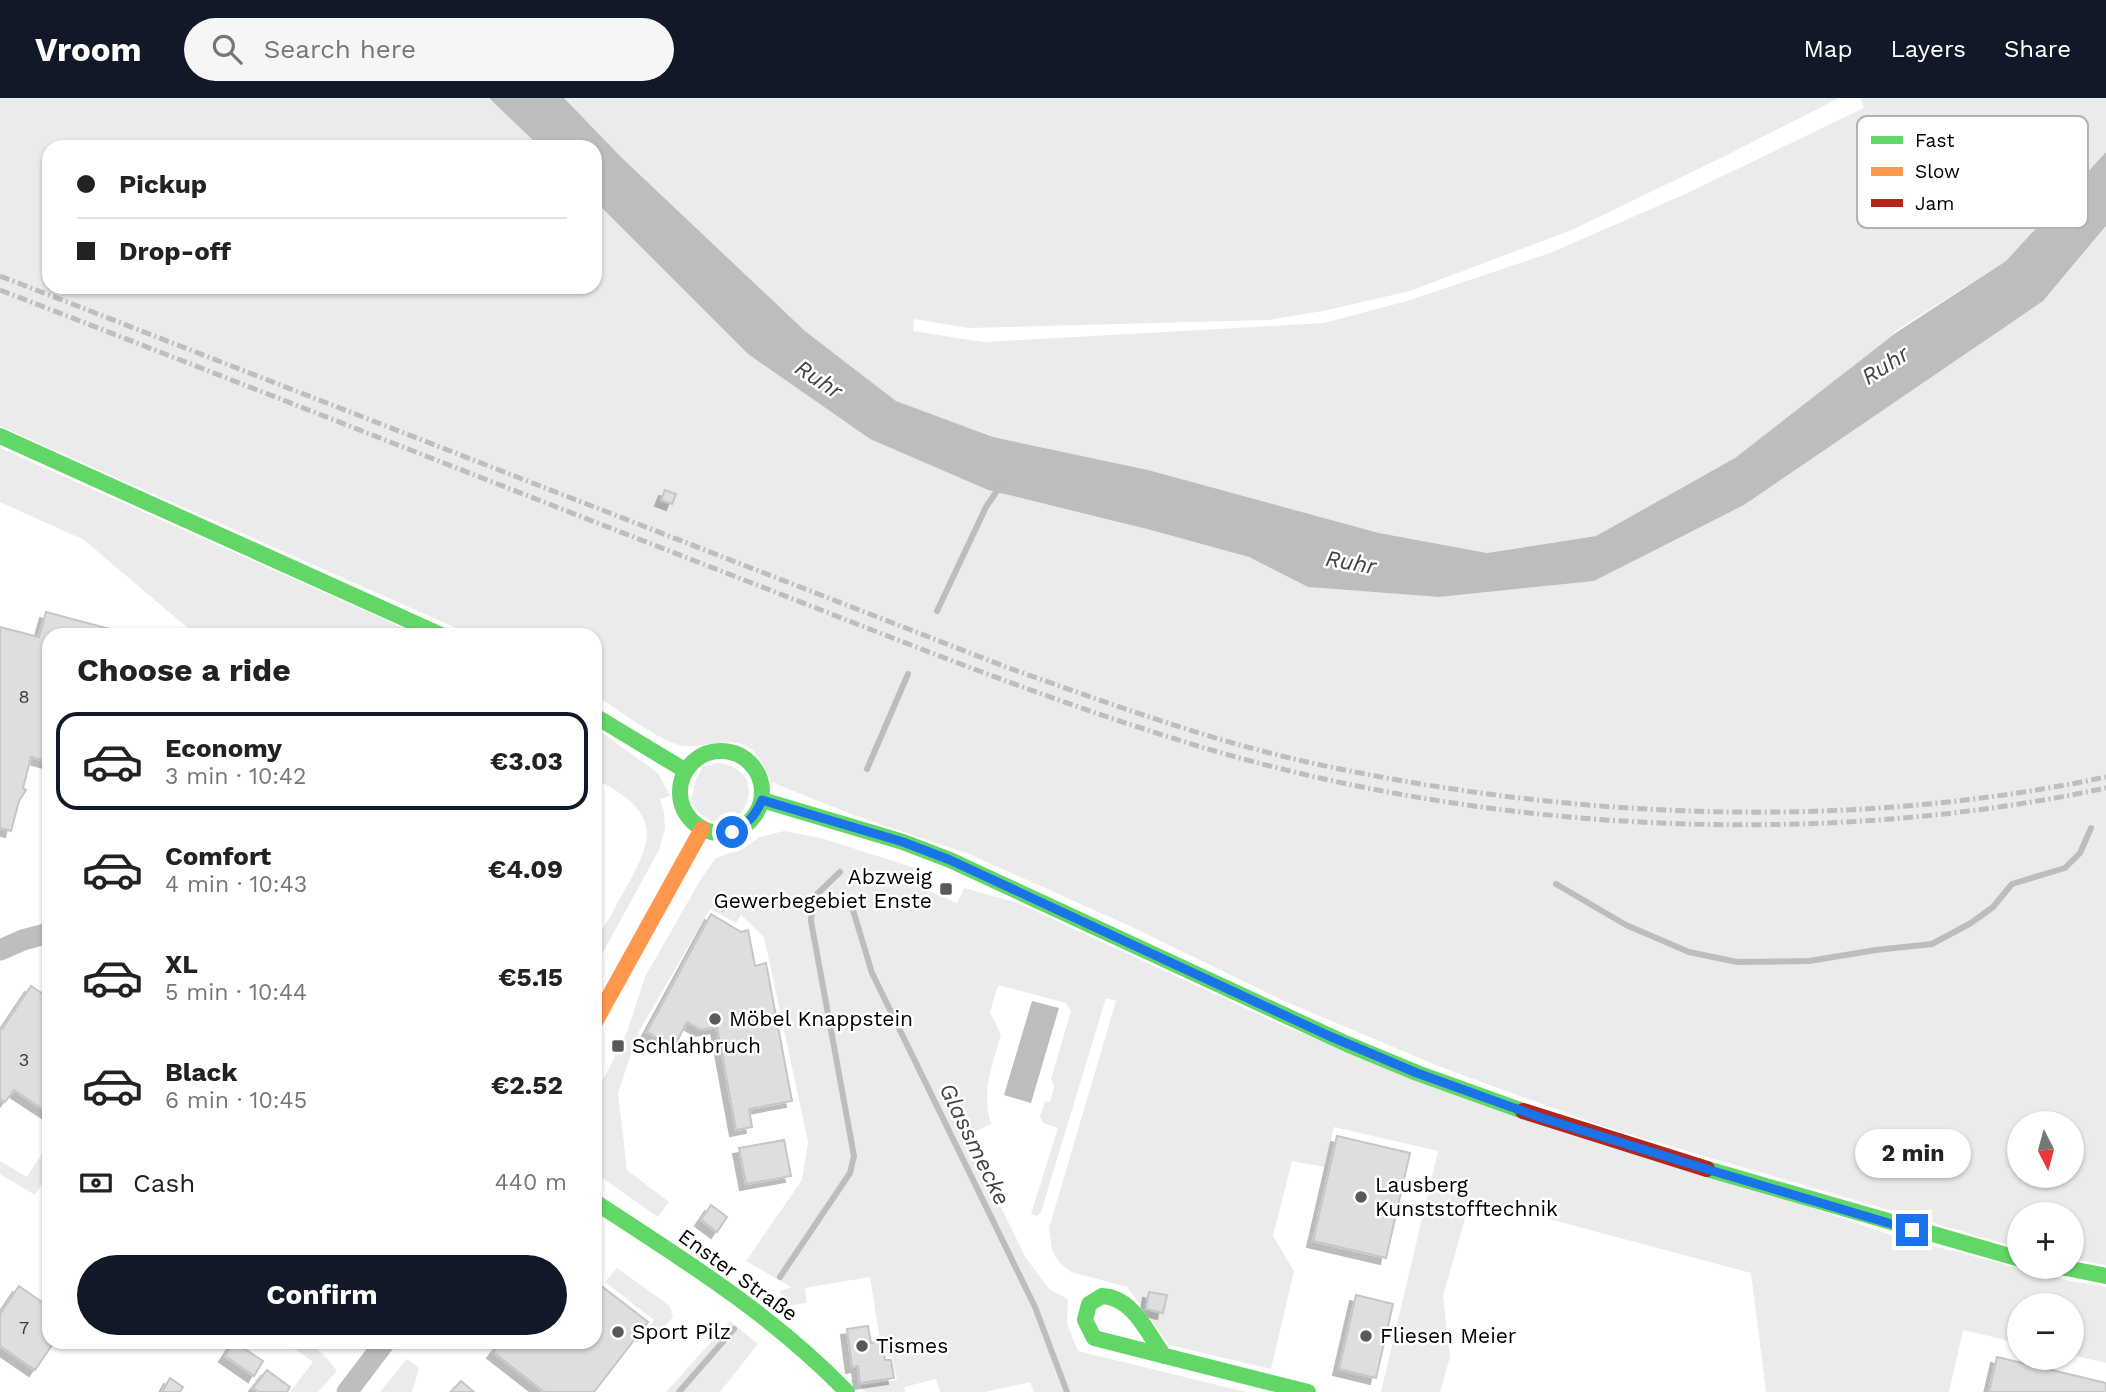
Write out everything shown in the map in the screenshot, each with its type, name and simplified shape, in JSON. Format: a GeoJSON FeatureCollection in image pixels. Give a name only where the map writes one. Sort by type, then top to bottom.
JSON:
{"type":"FeatureCollection","features":[{"type":"Feature","properties":{"kind":"main road"},"geometry":{"type":"LineString","coordinates":[[0,436],[425,628]]}},
{"type":"Feature","properties":{"kind":"main road"},"geometry":{"type":"LineString","coordinates":[[602,720],[686,771]]}},
{"type":"Feature","properties":{"kind":"main road"},"geometry":{"type":"LineString","coordinates":[[716,751],[739,755],[748,761],[760,776],[762,800],[751,820],[732,832],[717,833],[702,829],[691,820],[680,796],[681,783],[694,761],[716,751]]}},
{"type":"Feature","properties":{"kind":"main road"},"geometry":{"type":"LineString","coordinates":[[762,800],[903,842],[950,860],[1312,1028],[1417,1073],[1539,1117],[1713,1171],[1887,1223],[2007,1255]]}},
{"type":"Feature","properties":{"kind":"main road"},"geometry":{"type":"LineString","coordinates":[[602,1009],[702,829]]}},
{"type":"Feature","properties":{"kind":"main road","name":"Enster Straße"},"geometry":{"type":"LineString","coordinates":[[602,1207],[761,1312],[847,1392]]}},
{"type":"Feature","properties":{"kind":"main road"},"geometry":{"type":"LineString","coordinates":[[2084,1272],[2106,1276]]}},
{"type":"Feature","properties":{"kind":"main road"},"geometry":{"type":"LineString","coordinates":[[1164,1356],[1128,1307],[1119,1300],[1098,1298],[1089,1304],[1084,1321],[1094,1338],[1164,1356],[1308,1392]]}},
{"type":"Feature","properties":{"kind":"street"},"geometry":{"type":"LineString","coordinates":[[0,950],[42,935]]}},
{"type":"Feature","properties":{"kind":"street"},"geometry":{"type":"LineString","coordinates":[[347,1392],[379,1349]]}},
{"type":"Feature","properties":{"kind":"shaded area"},"geometry":{"type":"Polygon","coordinates":[[[0,98],[489,98],[533,140],[42,140],[42,294],[602,294],[602,208],[748,354],[870,439],[988,490],[1249,557],[1308,587],[1439,597],[1594,581],[1744,505],[2043,301],[2106,227],[2106,1265],[2084,1261],[2084,1202],[2007,1202],[2007,1244],[1605,1127],[1443,1068],[1284,1001],[1134,928],[969,854],[856,816],[771,782],[760,759],[748,747],[731,742],[682,746],[669,741],[602,700],[602,628],[456,628],[0,426],[0,98]]]}},
{"type":"Feature","properties":{"kind":"shaded area"},"geometry":{"type":"Polygon","coordinates":[[[564,98],[1839,98],[1574,229],[1410,291],[1323,311],[1268,320],[969,328],[914,319],[913,331],[983,342],[1324,323],[1407,301],[1550,253],[1683,195],[1864,108],[1860,98],[2106,98],[2106,152],[2088,172],[2088,116],[1857,116],[1857,228],[2036,228],[2006,261],[1894,332],[1895,334],[1735,458],[1596,536],[1487,553],[1379,533],[1148,470],[993,437],[896,401],[805,331],[621,157],[564,98]]]}},
{"type":"Feature","properties":{"kind":"shaded area"},"geometry":{"type":"Polygon","coordinates":[[[0,448],[403,628],[188,628],[84,540],[0,502],[0,448]]]}},
{"type":"Feature","properties":{"kind":"shaded area"},"geometry":{"type":"Polygon","coordinates":[[[602,733],[658,773],[670,796],[660,799],[665,828],[659,850],[602,954],[602,929],[642,856],[646,839],[645,824],[637,809],[621,794],[602,783],[602,733]]]}},
{"type":"Feature","properties":{"kind":"shaded area"},"geometry":{"type":"Polygon","coordinates":[[[716,763],[733,767],[743,775],[748,786],[744,808],[736,817],[726,822],[710,820],[692,804],[694,784],[700,771],[703,767],[716,763]]]}},
{"type":"Feature","properties":{"kind":"shaded area"},"geometry":{"type":"Polygon","coordinates":[[[784,831],[821,838],[915,868],[910,883],[957,903],[964,888],[1018,903],[1288,1028],[1894,1236],[2007,1265],[2007,1279],[2062,1279],[2106,1287],[2106,1363],[2084,1358],[2084,1293],[2007,1293],[2007,1340],[1963,1330],[1949,1392],[1766,1392],[1751,1273],[1471,1198],[1443,1296],[1450,1357],[1440,1392],[1381,1392],[1438,1151],[1334,1127],[1324,1167],[1292,1161],[1273,1236],[1294,1271],[1271,1369],[1169,1345],[1127,1287],[1071,1272],[1059,1262],[1052,1250],[1049,1228],[1116,1001],[1106,998],[1041,1212],[1037,1216],[1031,1214],[1058,1128],[1043,1123],[1040,1117],[1045,1101],[1050,1102],[1054,1087],[1051,1079],[1071,1011],[1066,1003],[998,985],[990,1012],[1001,1035],[987,1090],[991,1124],[966,1136],[1026,1258],[1049,1289],[1068,1299],[1067,1324],[1078,1351],[1246,1392],[1034,1392],[1030,1382],[985,1392],[940,1392],[936,1379],[904,1387],[905,1392],[866,1392],[860,1386],[897,1380],[892,1356],[887,1357],[884,1339],[880,1340],[870,1277],[805,1288],[807,1303],[791,1305],[784,1313],[780,1291],[791,1287],[746,1261],[802,1180],[808,1142],[764,937],[741,915],[736,923],[710,909],[638,1033],[618,1093],[627,1170],[669,1202],[658,1217],[602,1178],[602,1080],[627,1032],[645,977],[715,859],[747,846],[760,837],[784,831]]]}},
{"type":"Feature","properties":{"kind":"shaded area"},"geometry":{"type":"Polygon","coordinates":[[[42,1153],[42,1184],[35,1195],[0,1174],[0,1161],[27,1177],[42,1153]]]}},
{"type":"Feature","properties":{"kind":"shaded area"},"geometry":{"type":"Polygon","coordinates":[[[617,1268],[670,1306],[673,1317],[659,1333],[650,1327],[654,1320],[605,1282],[617,1268]]]}},
{"type":"Feature","properties":{"kind":"shaded area"},"geometry":{"type":"Polygon","coordinates":[[[730,1321],[758,1344],[720,1392],[666,1392],[730,1321]]]}},
{"type":"Feature","properties":{"kind":"shaded area"},"geometry":{"type":"Polygon","coordinates":[[[295,1349],[317,1349],[337,1371],[318,1392],[290,1392],[313,1362],[295,1349]]]}},
{"type":"Feature","properties":{"kind":"shaded area"},"geometry":{"type":"Polygon","coordinates":[[[407,1359],[419,1368],[412,1392],[380,1392],[407,1359]]]}},
{"type":"Feature","properties":{"kind":"water","name":"Ruhr"},"geometry":{"type":"Polygon","coordinates":[[[489,98],[564,98],[621,157],[805,331],[896,401],[993,437],[1148,470],[1379,533],[1487,553],[1596,536],[1735,458],[1897,332],[2006,261],[2036,228],[2088,228],[2088,172],[2106,152],[2106,226],[2043,301],[1744,505],[1594,581],[1439,597],[1308,587],[1249,557],[988,490],[870,439],[748,354],[602,208],[602,140],[533,140],[489,98]]]}},
{"type":"Feature","properties":{"kind":"water"},"geometry":{"type":"Polygon","coordinates":[[[1032,1001],[1059,1008],[1031,1103],[1004,1095],[1032,1001]]]}},
{"type":"Feature","properties":{"kind":"building"},"geometry":{"type":"Polygon","coordinates":[[[665,490],[676,494],[672,504],[661,500],[665,490]]]}},
{"type":"Feature","properties":{"kind":"building"},"geometry":{"type":"Polygon","coordinates":[[[46,612],[106,628],[42,628],[42,760],[31,757],[23,788],[26,790],[19,801],[11,831],[0,828],[0,627],[39,637],[46,612]]]}},
{"type":"Feature","properties":{"kind":"building","name":"Möbel Knappstein"},"geometry":{"type":"Polygon","coordinates":[[[711,914],[741,932],[748,930],[755,966],[766,963],[792,1101],[749,1109],[752,1127],[736,1130],[717,1027],[701,1030],[687,1022],[674,1047],[647,1032],[711,914]]]}},
{"type":"Feature","properties":{"kind":"building"},"geometry":{"type":"Polygon","coordinates":[[[31,986],[42,993],[42,1108],[14,1090],[5,1102],[0,1099],[0,1028],[2,1029],[31,986]]]}},
{"type":"Feature","properties":{"kind":"building","name":"Lausberg Kunststofftechnik"},"geometry":{"type":"Polygon","coordinates":[[[1337,1136],[1410,1153],[1386,1258],[1313,1241],[1337,1136]]]}},
{"type":"Feature","properties":{"kind":"building"},"geometry":{"type":"Polygon","coordinates":[[[784,1140],[791,1176],[746,1184],[739,1148],[784,1140]]]}},
{"type":"Feature","properties":{"kind":"building"},"geometry":{"type":"Polygon","coordinates":[[[711,1205],[727,1217],[717,1232],[701,1220],[711,1205]]]}},
{"type":"Feature","properties":{"kind":"building"},"geometry":{"type":"Polygon","coordinates":[[[19,1286],[42,1302],[42,1349],[49,1349],[35,1370],[0,1346],[0,1314],[19,1286]]]}},
{"type":"Feature","properties":{"kind":"building","name":"Sport Pilz"},"geometry":{"type":"Polygon","coordinates":[[[602,1286],[648,1322],[594,1392],[544,1392],[493,1352],[495,1349],[602,1349],[602,1286]]]}},
{"type":"Feature","properties":{"kind":"building"},"geometry":{"type":"Polygon","coordinates":[[[1149,1292],[1167,1295],[1163,1313],[1146,1309],[1149,1292]]]}},
{"type":"Feature","properties":{"kind":"building","name":"Fliesen Meier"},"geometry":{"type":"Polygon","coordinates":[[[1356,1295],[1393,1304],[1376,1378],[1339,1369],[1356,1295]]]}},
{"type":"Feature","properties":{"kind":"building"},"geometry":{"type":"Polygon","coordinates":[[[868,1326],[871,1343],[882,1341],[885,1360],[891,1360],[894,1378],[860,1383],[858,1366],[852,1367],[847,1329],[868,1326]]]}},
{"type":"Feature","properties":{"kind":"building"},"geometry":{"type":"Polygon","coordinates":[[[230,1349],[245,1349],[263,1361],[254,1376],[225,1356],[230,1349]]]}},
{"type":"Feature","properties":{"kind":"building"},"geometry":{"type":"Polygon","coordinates":[[[1997,1357],[2007,1359],[2007,1370],[2052,1370],[2106,1383],[2106,1392],[1989,1392],[1997,1357]]]}},
{"type":"Feature","properties":{"kind":"building"},"geometry":{"type":"Polygon","coordinates":[[[267,1370],[290,1387],[287,1392],[259,1392],[253,1388],[267,1370]]]}},
{"type":"Feature","properties":{"kind":"building"},"geometry":{"type":"Polygon","coordinates":[[[170,1378],[183,1387],[180,1392],[162,1392],[170,1378]]]}},
{"type":"Feature","properties":{"kind":"building"},"geometry":{"type":"Polygon","coordinates":[[[461,1381],[474,1392],[451,1392],[461,1381]]]}},
{"type":"Feature","properties":{"kind":"waterway","name":"Glassmecke"},"geometry":{"type":"LineString","coordinates":[[937,611],[986,507],[999,488]]}},
{"type":"Feature","properties":{"kind":"waterway","name":"Glassmecke"},"geometry":{"type":"LineString","coordinates":[[867,769],[908,674]]}},
{"type":"Feature","properties":{"kind":"waterway"},"geometry":{"type":"LineString","coordinates":[[1556,884],[1626,925],[1689,952],[1737,962],[1809,961],[1932,944],[1971,923],[1993,907],[2012,884],[2065,868],[2080,853],[2091,828]]}},
{"type":"Feature","properties":{"kind":"waterway"},"geometry":{"type":"LineString","coordinates":[[780,1277],[850,1173],[854,1156],[811,921],[813,898],[840,872]]}},
{"type":"Feature","properties":{"kind":"waterway","name":"Glassmecke"},"geometry":{"type":"LineString","coordinates":[[853,910],[872,973],[1035,1307],[1067,1392]]}},
{"type":"Feature","properties":{"kind":"waterway"},"geometry":{"type":"LineString","coordinates":[[679,1392],[734,1329]]}},
{"type":"Feature","properties":{"kind":"railway"},"geometry":{"type":"LineString","coordinates":[[0,276],[42,292]]}},
{"type":"Feature","properties":{"kind":"railway"},"geometry":{"type":"LineString","coordinates":[[0,290],[1077,707],[1198,746],[1307,775],[1419,798],[1534,813],[1650,822],[1766,825],[1881,820],[1995,808],[2106,788]]}},
{"type":"Feature","properties":{"kind":"railway"},"geometry":{"type":"LineString","coordinates":[[46,294],[1006,667],[1193,731],[1307,762],[1504,796],[1706,812],[1907,806],[2007,794],[2106,777]]}},
{"type":"Feature","properties":{"kind":"traffic: fast"},"geometry":{"type":"LineString","coordinates":[[0,436],[425,628]]}},
{"type":"Feature","properties":{"kind":"traffic: fast"},"geometry":{"type":"LineString","coordinates":[[602,720],[686,771]]}},
{"type":"Feature","properties":{"kind":"traffic: fast"},"geometry":{"type":"LineString","coordinates":[[721,751],[737,754],[750,763],[759,776],[762,792],[759,808],[750,821],[737,830],[721,833],[705,830],[692,821],[683,808],[680,792],[683,776],[692,763],[705,754],[721,751]]}},
{"type":"Feature","properties":{"kind":"traffic: fast"},"geometry":{"type":"LineString","coordinates":[[762,800],[903,842],[950,860],[1347,1044],[1417,1073],[1523,1111]]}},
{"type":"Feature","properties":{"kind":"traffic: fast"},"geometry":{"type":"LineString","coordinates":[[1707,1169],[2007,1255]]}},
{"type":"Feature","properties":{"kind":"traffic: fast"},"geometry":{"type":"LineString","coordinates":[[602,1207],[758,1313],[819,1364],[847,1392]]}},
{"type":"Feature","properties":{"kind":"traffic: fast"},"geometry":{"type":"LineString","coordinates":[[2084,1272],[2106,1276]]}},
{"type":"Feature","properties":{"kind":"traffic: fast"},"geometry":{"type":"LineString","coordinates":[[1164,1356],[1158,1347],[1146,1328],[1139,1318],[1123,1303],[1102,1296],[1089,1304],[1085,1320],[1094,1338],[1308,1392]]}},
{"type":"Feature","properties":{"kind":"traffic: slow"},"geometry":{"type":"LineString","coordinates":[[602,1009],[702,829]]}},
{"type":"Feature","properties":{"kind":"traffic: jam"},"geometry":{"type":"LineString","coordinates":[[1523,1111],[1707,1169]]}},
{"type":"Feature","properties":{"kind":"place","name":"Abzweig Gewerbegebiet Enste"},"geometry":{"type":"Point","coordinates":[946,889]}},
{"type":"Feature","properties":{"kind":"place","name":"Möbel Knappstein"},"geometry":{"type":"Point","coordinates":[715,1019]}},
{"type":"Feature","properties":{"kind":"place","name":"Schlahbruch"},"geometry":{"type":"Point","coordinates":[618,1046]}},
{"type":"Feature","properties":{"kind":"place","name":"Lausberg Kunststofftechnik"},"geometry":{"type":"Point","coordinates":[1361,1197]}},
{"type":"Feature","properties":{"kind":"place","name":"Sport Pilz"},"geometry":{"type":"Point","coordinates":[618,1332]}},
{"type":"Feature","properties":{"kind":"place","name":"Fliesen Meier"},"geometry":{"type":"Point","coordinates":[1366,1336]}},
{"type":"Feature","properties":{"kind":"place","name":"Tismes"},"geometry":{"type":"Point","coordinates":[862,1346]}},
{"type":"Feature","properties":{"kind":"route"},"geometry":{"type":"LineString","coordinates":[[732,832],[746,825],[756,814],[762,800],[903,842],[950,860],[1327,1035],[1417,1073],[1539,1117],[1912,1230]]}}]}
